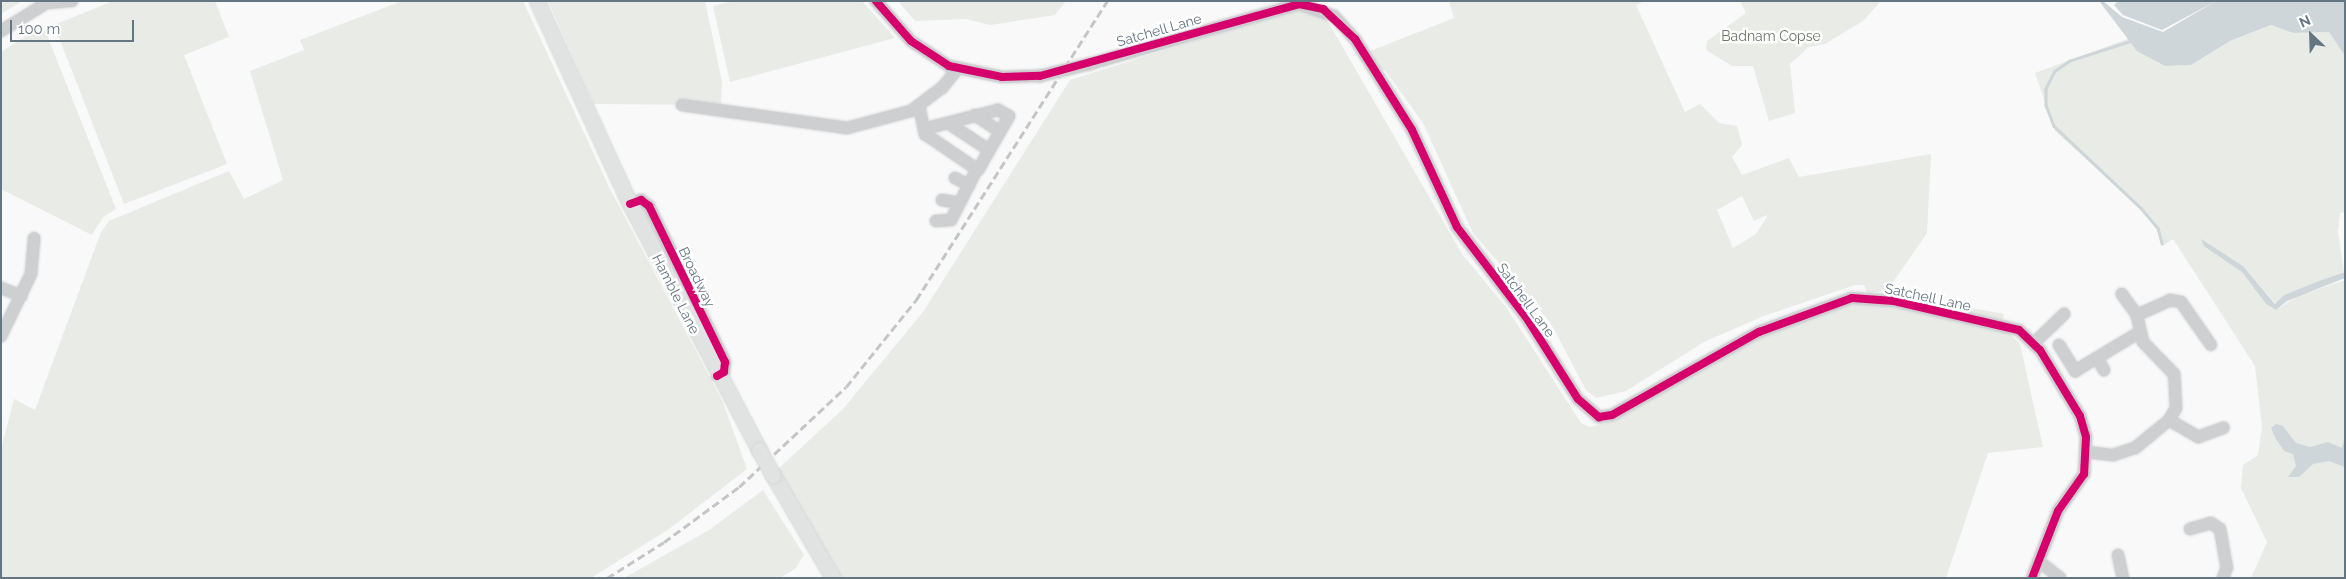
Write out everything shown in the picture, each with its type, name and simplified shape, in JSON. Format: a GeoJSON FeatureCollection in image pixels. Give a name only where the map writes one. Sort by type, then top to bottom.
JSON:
{"type":"FeatureCollection","features":[{"type":"Feature","properties":{"kind":"main road","name":"Hamble Lane"},"geometry":{"type":"LineString","coordinates":[[537,1],[630,204],[717,376],[772,475],[833,578]]}},
{"type":"Feature","properties":{"kind":"street"},"geometry":{"type":"LineString","coordinates":[[1,31],[49,2],[72,1]]}},
{"type":"Feature","properties":{"kind":"street","name":"Satchell Lane"},"geometry":{"type":"LineString","coordinates":[[876,1],[911,41],[958,68],[1002,77],[1040,76],[1089,64],[1299,4],[1334,16],[1356,39],[1412,130],[1457,226],[1528,320],[1578,399],[1599,417],[1612,415],[1759,332],[1852,298],[1894,301],[2012,328],[2034,343],[2080,416],[2086,452],[2084,474],[2058,511],[2040,563],[2032,578]]}},
{"type":"Feature","properties":{"kind":"street"},"geometry":{"type":"LineString","coordinates":[[682,105],[842,128],[919,106],[958,68]]}},
{"type":"Feature","properties":{"kind":"street"},"geometry":{"type":"LineString","coordinates":[[919,106],[926,134],[978,169]]}},
{"type":"Feature","properties":{"kind":"street"},"geometry":{"type":"LineString","coordinates":[[924,129],[998,110],[1009,116],[951,220],[936,221]]}},
{"type":"Feature","properties":{"kind":"street"},"geometry":{"type":"LineString","coordinates":[[976,115],[1000,132]]}},
{"type":"Feature","properties":{"kind":"street"},"geometry":{"type":"LineString","coordinates":[[948,122],[989,150]]}},
{"type":"Feature","properties":{"kind":"street"},"geometry":{"type":"LineString","coordinates":[[956,178],[969,185]]}},
{"type":"Feature","properties":{"kind":"street"},"geometry":{"type":"LineString","coordinates":[[942,200],[960,203]]}},
{"type":"Feature","properties":{"kind":"street"},"geometry":{"type":"LineString","coordinates":[[1,336],[32,274],[34,238]]}},
{"type":"Feature","properties":{"kind":"street"},"geometry":{"type":"LineString","coordinates":[[1,288],[22,296]]}},
{"type":"Feature","properties":{"kind":"street"},"geometry":{"type":"LineString","coordinates":[[2086,452],[2113,455],[2135,448],[2169,420],[2176,408],[2174,374],[2138,333],[2137,315],[2122,294]]}},
{"type":"Feature","properties":{"kind":"street"},"geometry":{"type":"LineString","coordinates":[[2137,315],[2178,301],[2208,330],[2211,345]]}},
{"type":"Feature","properties":{"kind":"street"},"geometry":{"type":"LineString","coordinates":[[2034,343],[2064,314]]}},
{"type":"Feature","properties":{"kind":"street"},"geometry":{"type":"LineString","coordinates":[[2060,345],[2075,371],[2100,364],[2138,333]]}},
{"type":"Feature","properties":{"kind":"street"},"geometry":{"type":"LineString","coordinates":[[2169,420],[2198,437],[2218,426]]}},
{"type":"Feature","properties":{"kind":"street"},"geometry":{"type":"LineString","coordinates":[[2196,532],[2208,524],[2220,529],[2228,566],[2223,578]]}},
{"type":"Feature","properties":{"kind":"street"},"geometry":{"type":"LineString","coordinates":[[2118,555],[2123,578]]}},
{"type":"Feature","properties":{"kind":"street"},"geometry":{"type":"LineString","coordinates":[[2040,563],[2060,578]]}},
{"type":"Feature","properties":{"kind":"green space"},"geometry":{"type":"Polygon","coordinates":[[[1,1],[22,1],[1,14],[1,1]]]}},
{"type":"Feature","properties":{"kind":"green space"},"geometry":{"type":"Polygon","coordinates":[[[113,1],[215,1],[229,37],[184,55],[227,164],[124,204],[54,25],[113,1]]]}},
{"type":"Feature","properties":{"kind":"green space"},"geometry":{"type":"Polygon","coordinates":[[[402,1],[523,1],[610,189],[722,400],[747,469],[669,529],[591,578],[1,578],[1,449],[14,399],[35,410],[101,232],[109,221],[229,171],[244,199],[283,180],[250,71],[304,50],[300,40],[402,1]]]}},
{"type":"Feature","properties":{"kind":"green space"},"geometry":{"type":"Polygon","coordinates":[[[548,1],[705,1],[722,82],[721,105],[594,104],[548,1]]]}},
{"type":"Feature","properties":{"kind":"green space"},"geometry":{"type":"Polygon","coordinates":[[[733,1],[862,1],[895,38],[730,82],[713,6],[733,1]]]}},
{"type":"Feature","properties":{"kind":"green space"},"geometry":{"type":"Polygon","coordinates":[[[898,1],[1066,1],[1055,15],[990,25],[966,19],[915,21],[898,1]]]}},
{"type":"Feature","properties":{"kind":"green space"},"geometry":{"type":"Polygon","coordinates":[[[1449,1],[1645,1],[1636,5],[1685,112],[1700,104],[1719,123],[1737,126],[1742,145],[1732,157],[1742,175],[1789,158],[1799,177],[1931,154],[1927,233],[1887,291],[1867,293],[1864,285],[1855,285],[1761,317],[1704,342],[1626,391],[1596,398],[1586,390],[1550,322],[1473,233],[1423,123],[1385,70],[1374,72],[1365,53],[1454,18],[1449,1]],[[1742,196],[1717,210],[1733,248],[1756,234],[1768,215],[1754,221],[1742,196]]]}},
{"type":"Feature","properties":{"kind":"green space","name":"Badnam Copse"},"geometry":{"type":"Polygon","coordinates":[[[1740,1],[1881,1],[1863,21],[1825,44],[1809,47],[1790,64],[1795,113],[1769,121],[1753,66],[1732,66],[1706,50],[1707,41],[1746,13],[1740,1]]]}},
{"type":"Feature","properties":{"kind":"green space"},"geometry":{"type":"Polygon","coordinates":[[[1300,8],[1326,18],[1462,254],[1506,307],[1581,423],[1590,427],[1606,423],[1687,372],[1762,335],[1855,302],[1908,296],[2004,314],[2002,326],[2020,344],[2043,447],[1988,453],[1946,578],[841,578],[778,469],[843,409],[923,312],[1070,80],[1300,8]]]}},
{"type":"Feature","properties":{"kind":"green space"},"geometry":{"type":"Polygon","coordinates":[[[43,25],[116,209],[103,217],[92,235],[1,189],[1,52],[43,25]]]}},
{"type":"Feature","properties":{"kind":"green space"},"geometry":{"type":"Polygon","coordinates":[[[2271,25],[2293,33],[2329,32],[2345,56],[2345,212],[2340,213],[2338,232],[2344,272],[2284,295],[2276,304],[2243,266],[2201,240],[2242,272],[2266,304],[2276,310],[2296,297],[2345,280],[2345,578],[2251,578],[2267,542],[2241,488],[2243,465],[2258,455],[2262,427],[2255,366],[2173,239],[2163,246],[2158,228],[2132,200],[2055,131],[2035,73],[2130,38],[2165,66],[2191,65],[2230,41],[2271,25]]]}},
{"type":"Feature","properties":{"kind":"green space"},"geometry":{"type":"Polygon","coordinates":[[[763,490],[804,555],[796,568],[780,578],[624,578],[709,530],[763,490]]]}},
{"type":"Feature","properties":{"kind":"shaded area"},"geometry":{"type":"Polygon","coordinates":[[[2099,1],[2345,1],[2345,56],[2329,32],[2293,33],[2271,25],[2230,41],[2191,65],[2165,66],[2137,51],[2099,1]]]}},
{"type":"Feature","properties":{"kind":"shaded area"},"geometry":{"type":"Polygon","coordinates":[[[2201,239],[2243,266],[2275,304],[2284,295],[2319,281],[2345,272],[2345,278],[2287,301],[2276,310],[2266,304],[2242,272],[2204,246],[2201,239]]]}},
{"type":"Feature","properties":{"kind":"shaded area"},"geometry":{"type":"Polygon","coordinates":[[[2276,424],[2283,426],[2296,443],[2310,447],[2328,442],[2342,448],[2345,436],[2345,467],[2329,461],[2313,464],[2299,477],[2288,477],[2296,466],[2293,454],[2284,451],[2276,439],[2271,428],[2276,424]]]}},
{"type":"Feature","properties":{"kind":"pier"},"geometry":{"type":"Polygon","coordinates":[[[2103,1],[2118,1],[2114,5],[2123,15],[2162,30],[2216,1],[2163,32],[2122,17],[2103,1]]]}},
{"type":"Feature","properties":{"kind":"waterway"},"geometry":{"type":"LineString","coordinates":[[2132,41],[2070,61],[2055,71],[2046,89],[2046,105],[2054,126],[2141,208],[2158,228],[2162,243]]}},
{"type":"Feature","properties":{"kind":"railway"},"geometry":{"type":"LineString","coordinates":[[607,578],[664,542],[739,487],[846,387],[916,300],[1107,1]]}},
{"type":"Feature","properties":{"kind":"cycle path"},"geometry":{"type":"LineString","coordinates":[[876,1],[911,41],[949,66],[1002,77],[1040,76],[1299,4],[1323,9],[1355,39],[1412,130],[1457,227],[1528,320],[1578,399],[1599,417],[1612,415],[1759,332],[1852,298],[1894,301],[2019,330],[2040,350],[2080,416],[2086,437],[2084,474],[2058,511],[2032,578]]}},
{"type":"Feature","properties":{"kind":"cycle path","name":"Broadway"},"geometry":{"type":"LineString","coordinates":[[630,204],[641,200],[649,206],[725,362],[724,372],[717,376]]}}]}
